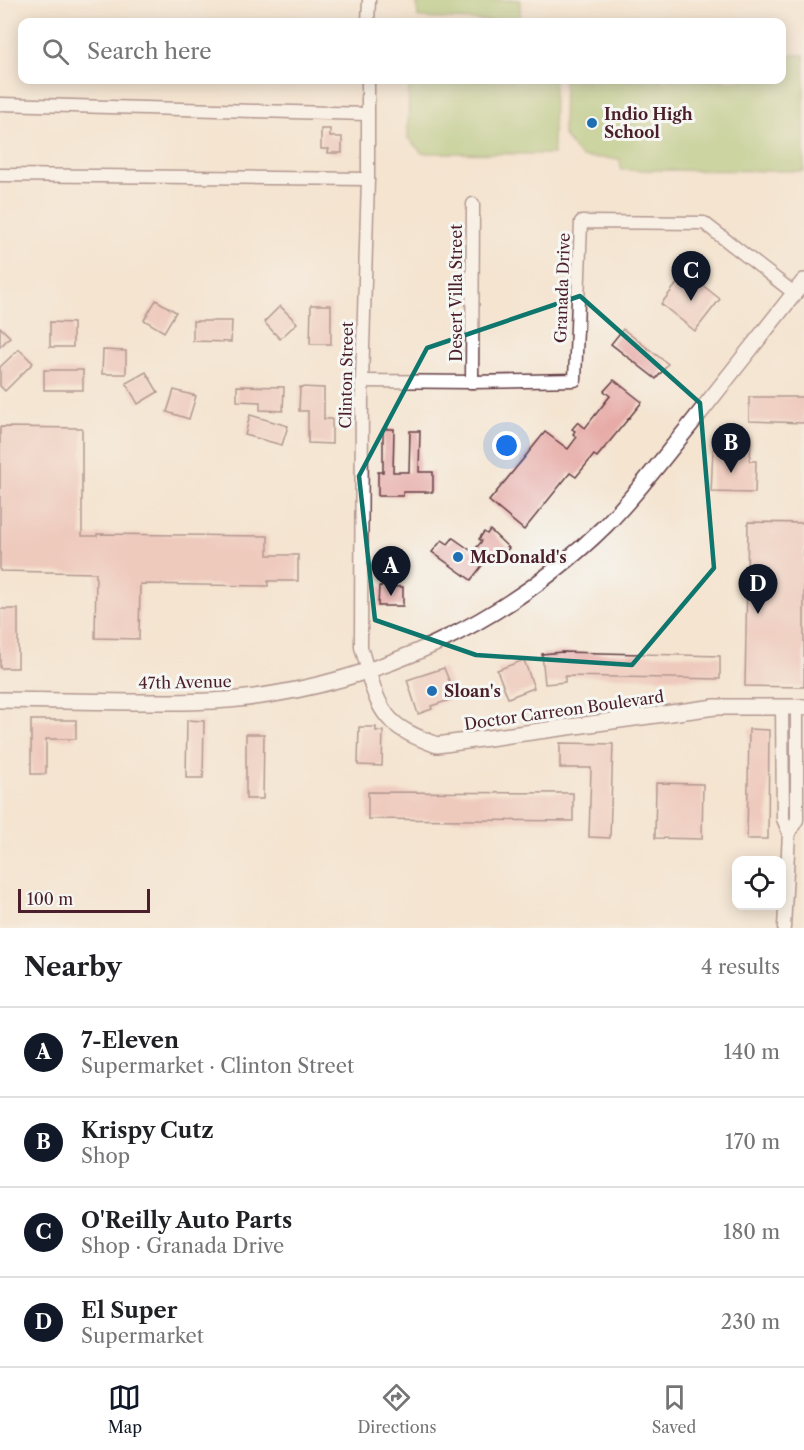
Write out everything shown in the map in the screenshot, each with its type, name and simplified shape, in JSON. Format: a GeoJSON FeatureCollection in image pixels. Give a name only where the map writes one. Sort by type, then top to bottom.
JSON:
{"type":"FeatureCollection","features":[{"type":"Feature","properties":{"kind":"main road","name":"47th Avenue"},"geometry":{"type":"LineString","coordinates":[[0,700],[218,701],[294,691],[368,671],[419,652],[490,614],[539,582],[577,552],[633,496],[799,287]]}},
{"type":"Feature","properties":{"kind":"main road","name":"Doctor Carreon Boulevard"},"geometry":{"type":"LineString","coordinates":[[368,671],[374,693],[387,718],[410,735],[437,746],[715,707],[794,707]]}},
{"type":"Feature","properties":{"kind":"street"},"geometry":{"type":"LineString","coordinates":[[368,18],[369,0]]}},
{"type":"Feature","properties":{"kind":"street","name":"Clinton Street"},"geometry":{"type":"LineString","coordinates":[[368,84],[368,179],[362,381],[361,647],[368,671]]}},
{"type":"Feature","properties":{"kind":"street"},"geometry":{"type":"LineString","coordinates":[[0,104],[368,114]]}},
{"type":"Feature","properties":{"kind":"street"},"geometry":{"type":"LineString","coordinates":[[0,175],[368,179]]}},
{"type":"Feature","properties":{"kind":"street","name":"Desert Villa Street"},"geometry":{"type":"LineString","coordinates":[[472,382],[473,204]]}},
{"type":"Feature","properties":{"kind":"street","name":"Granada Drive"},"geometry":{"type":"LineString","coordinates":[[362,381],[575,380],[581,222],[704,223],[799,287]]}},
{"type":"Feature","properties":{"kind":"street"},"geometry":{"type":"LineString","coordinates":[[784,928],[789,833],[797,819],[794,707]]}},
{"type":"Feature","properties":{"kind":"highlighted area"},"geometry":{"type":"Polygon","coordinates":[[[580,296],[700,403],[714,568],[632,665],[476,655],[375,620],[359,476],[427,348],[580,296]]]}},
{"type":"Feature","properties":{"kind":"green space"},"geometry":{"type":"Polygon","coordinates":[[[417,0],[520,0],[520,18],[418,18],[417,0]]]}},
{"type":"Feature","properties":{"kind":"green space"},"geometry":{"type":"Polygon","coordinates":[[[786,55],[804,55],[804,171],[621,170],[620,159],[581,157],[563,135],[564,84],[786,84],[786,55]]]}},
{"type":"Feature","properties":{"kind":"green space"},"geometry":{"type":"Polygon","coordinates":[[[409,84],[554,84],[553,154],[422,153],[408,138],[409,84]]]}},
{"type":"Feature","properties":{"kind":"building"},"geometry":{"type":"Polygon","coordinates":[[[321,129],[330,129],[330,137],[342,137],[342,153],[328,153],[329,149],[321,149],[321,129]]]}},
{"type":"Feature","properties":{"kind":"building"},"geometry":{"type":"Polygon","coordinates":[[[686,272],[720,299],[695,331],[661,304],[686,272]]]}},
{"type":"Feature","properties":{"kind":"building"},"geometry":{"type":"Polygon","coordinates":[[[156,300],[176,312],[164,332],[144,320],[156,300]]]}},
{"type":"Feature","properties":{"kind":"building"},"geometry":{"type":"Polygon","coordinates":[[[311,305],[331,305],[331,344],[310,344],[311,305]]]}},
{"type":"Feature","properties":{"kind":"building"},"geometry":{"type":"Polygon","coordinates":[[[280,306],[297,323],[280,339],[264,322],[280,306]]]}},
{"type":"Feature","properties":{"kind":"building"},"geometry":{"type":"Polygon","coordinates":[[[193,321],[232,321],[231,342],[193,341],[193,321]]]}},
{"type":"Feature","properties":{"kind":"building"},"geometry":{"type":"Polygon","coordinates":[[[50,322],[73,323],[73,347],[50,347],[50,322]]]}},
{"type":"Feature","properties":{"kind":"building"},"geometry":{"type":"Polygon","coordinates":[[[0,327],[10,337],[0,347],[0,327]]]}},
{"type":"Feature","properties":{"kind":"building"},"geometry":{"type":"Polygon","coordinates":[[[623,329],[668,364],[656,379],[611,344],[623,329]]]}},
{"type":"Feature","properties":{"kind":"building"},"geometry":{"type":"Polygon","coordinates":[[[19,349],[33,363],[5,391],[0,386],[0,367],[19,349]]]}},
{"type":"Feature","properties":{"kind":"building"},"geometry":{"type":"Polygon","coordinates":[[[103,350],[126,351],[126,374],[102,374],[103,350]]]}},
{"type":"Feature","properties":{"kind":"building"},"geometry":{"type":"Polygon","coordinates":[[[44,370],[83,370],[83,390],[44,390],[44,370]]]}},
{"type":"Feature","properties":{"kind":"building"},"geometry":{"type":"Polygon","coordinates":[[[146,372],[158,392],[138,404],[126,383],[146,372]]]}},
{"type":"Feature","properties":{"kind":"building"},"geometry":{"type":"Polygon","coordinates":[[[614,380],[642,402],[597,457],[594,455],[576,477],[570,473],[524,530],[489,501],[545,432],[568,449],[577,437],[573,434],[575,431],[572,429],[578,422],[585,428],[610,396],[604,391],[614,380]]]}},
{"type":"Feature","properties":{"kind":"building"},"geometry":{"type":"Polygon","coordinates":[[[237,386],[284,387],[283,411],[260,410],[260,402],[237,401],[237,386]]]}},
{"type":"Feature","properties":{"kind":"building"},"geometry":{"type":"Polygon","coordinates":[[[300,387],[324,388],[324,419],[332,419],[332,444],[308,443],[308,411],[299,411],[300,387]]]}},
{"type":"Feature","properties":{"kind":"building"},"geometry":{"type":"Polygon","coordinates":[[[174,390],[196,396],[189,419],[167,412],[174,390]]]}},
{"type":"Feature","properties":{"kind":"building"},"geometry":{"type":"Polygon","coordinates":[[[749,397],[804,397],[804,423],[749,421],[749,397]]]}},
{"type":"Feature","properties":{"kind":"building"},"geometry":{"type":"Polygon","coordinates":[[[250,415],[288,426],[282,445],[245,435],[250,415]]]}},
{"type":"Feature","properties":{"kind":"building"},"geometry":{"type":"Polygon","coordinates":[[[0,427],[82,428],[82,536],[97,536],[97,534],[268,536],[268,555],[298,555],[298,581],[268,581],[268,586],[140,584],[139,639],[95,638],[96,573],[0,571],[0,427]]]}},
{"type":"Feature","properties":{"kind":"building"},"geometry":{"type":"Polygon","coordinates":[[[383,429],[394,429],[393,472],[409,472],[410,431],[420,431],[419,472],[433,472],[433,492],[403,492],[403,496],[378,496],[378,472],[383,472],[383,429]]]}},
{"type":"Feature","properties":{"kind":"building"},"geometry":{"type":"Polygon","coordinates":[[[740,437],[751,437],[750,461],[756,461],[755,493],[711,492],[713,449],[740,450],[740,437]]]}},
{"type":"Feature","properties":{"kind":"building"},"geometry":{"type":"Polygon","coordinates":[[[748,522],[804,523],[804,687],[745,686],[748,522]]]}},
{"type":"Feature","properties":{"kind":"building","name":"McDonald's"},"geometry":{"type":"Polygon","coordinates":[[[490,530],[509,548],[501,557],[493,551],[471,580],[432,552],[442,540],[448,544],[453,538],[473,552],[482,541],[479,539],[484,532],[487,534],[490,530]]]}},
{"type":"Feature","properties":{"kind":"building"},"geometry":{"type":"Polygon","coordinates":[[[379,586],[403,587],[403,606],[378,606],[379,586]]]}},
{"type":"Feature","properties":{"kind":"building"},"geometry":{"type":"Polygon","coordinates":[[[0,609],[18,609],[18,668],[0,668],[0,609]]]}},
{"type":"Feature","properties":{"kind":"building"},"geometry":{"type":"Polygon","coordinates":[[[562,652],[720,656],[720,679],[565,676],[565,682],[545,684],[542,654],[562,652]]]}},
{"type":"Feature","properties":{"kind":"building"},"geometry":{"type":"Polygon","coordinates":[[[524,660],[534,688],[508,698],[497,670],[524,660]]]}},
{"type":"Feature","properties":{"kind":"building","name":"Sloan's"},"geometry":{"type":"Polygon","coordinates":[[[444,668],[456,698],[431,706],[432,709],[418,714],[407,680],[444,668]]]}},
{"type":"Feature","properties":{"kind":"building"},"geometry":{"type":"Polygon","coordinates":[[[31,720],[76,720],[76,739],[46,739],[46,774],[31,774],[31,720]]]}},
{"type":"Feature","properties":{"kind":"building"},"geometry":{"type":"Polygon","coordinates":[[[187,720],[204,721],[203,778],[186,778],[187,720]]]}},
{"type":"Feature","properties":{"kind":"building"},"geometry":{"type":"Polygon","coordinates":[[[359,727],[376,727],[376,731],[383,731],[382,766],[358,765],[359,727]]]}},
{"type":"Feature","properties":{"kind":"building"},"geometry":{"type":"Polygon","coordinates":[[[749,729],[769,730],[768,839],[747,839],[749,729]]]}},
{"type":"Feature","properties":{"kind":"building"},"geometry":{"type":"Polygon","coordinates":[[[246,734],[264,734],[263,799],[246,799],[246,734]]]}},
{"type":"Feature","properties":{"kind":"building"},"geometry":{"type":"Polygon","coordinates":[[[560,743],[613,744],[610,838],[589,837],[591,768],[560,768],[560,743]]]}},
{"type":"Feature","properties":{"kind":"building"},"geometry":{"type":"Polygon","coordinates":[[[656,783],[703,784],[702,839],[655,838],[656,783]]]}},
{"type":"Feature","properties":{"kind":"building"},"geometry":{"type":"Polygon","coordinates":[[[368,792],[573,793],[573,821],[368,819],[368,792]]]}},
{"type":"Feature","properties":{"kind":"place","name":"Indio High School"},"geometry":{"type":"Point","coordinates":[592,123]}},
{"type":"Feature","properties":{"kind":"place","name":"O'Reilly Auto Parts"},"geometry":{"type":"Point","coordinates":[691,301]}},
{"type":"Feature","properties":{"kind":"place","name":"Krispy Cutz"},"geometry":{"type":"Point","coordinates":[731,473]}},
{"type":"Feature","properties":{"kind":"place","name":"McDonald's"},"geometry":{"type":"Point","coordinates":[458,557]}},
{"type":"Feature","properties":{"kind":"place","name":"7-Eleven"},"geometry":{"type":"Point","coordinates":[391,596]}},
{"type":"Feature","properties":{"kind":"place","name":"El Super"},"geometry":{"type":"Point","coordinates":[758,614]}},
{"type":"Feature","properties":{"kind":"place","name":"Sloan's"},"geometry":{"type":"Point","coordinates":[432,691]}}]}
